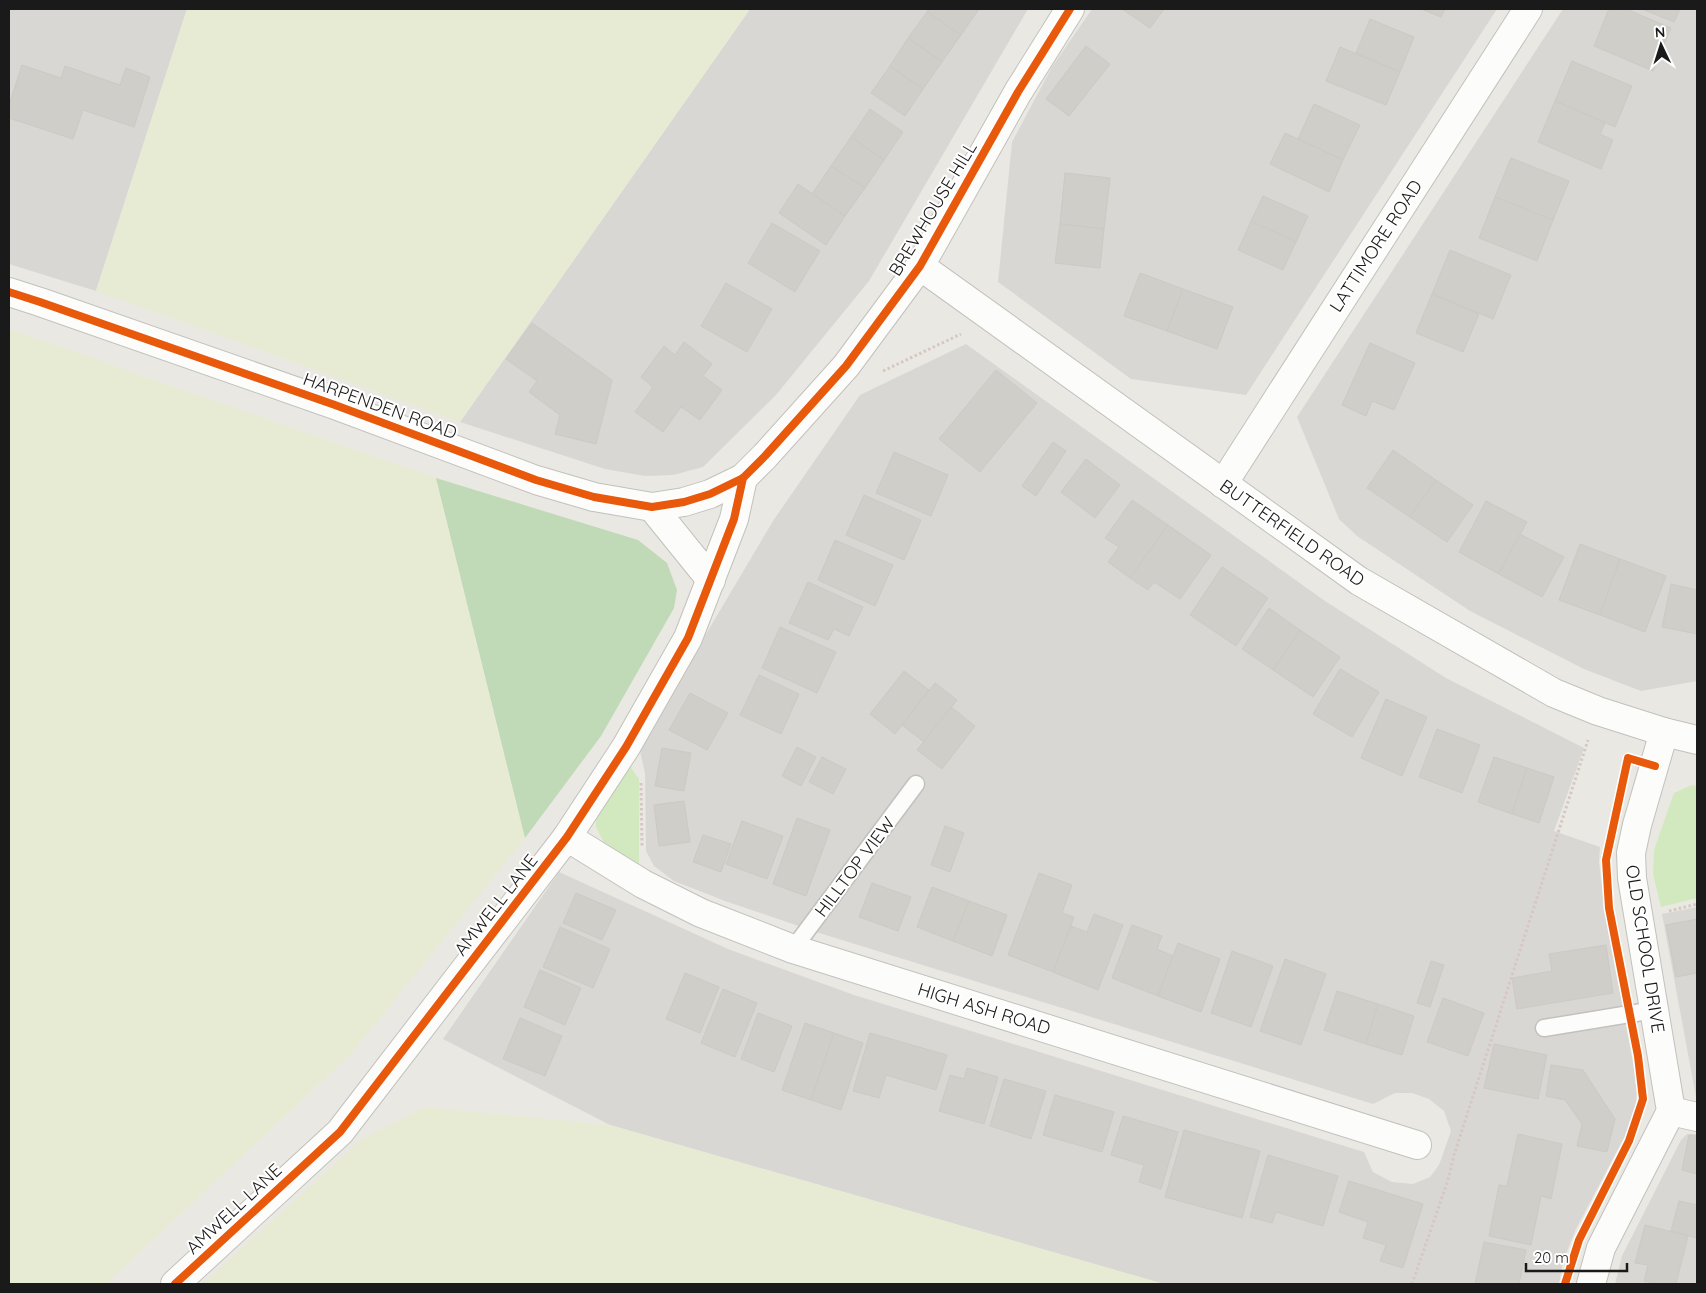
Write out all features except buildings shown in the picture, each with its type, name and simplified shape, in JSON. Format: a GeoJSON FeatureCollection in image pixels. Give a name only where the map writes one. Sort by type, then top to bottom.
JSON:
{"type":"FeatureCollection","features":[{"type":"Feature","properties":{"kind":"street","name":"BREWHOUSE HILL"},"geometry":{"type":"LineString","coordinates":[[743,478],[846,366],[920,266],[1018,92],[1070,9]]}},
{"type":"Feature","properties":{"kind":"street","name":"LATTIMORE ROAD"},"geometry":{"type":"LineString","coordinates":[[1223,484],[1528,9]]}},
{"type":"Feature","properties":{"kind":"street","name":"BUTTERFIELD ROAD"},"geometry":{"type":"LineString","coordinates":[[920,266],[1359,581],[1554,693],[1598,711],[1664,732],[1697,740]]}},
{"type":"Feature","properties":{"kind":"street","name":"HARPENDEN ROAD"},"geometry":{"type":"LineString","coordinates":[[9,292],[335,405],[536,480],[594,497],[652,507],[684,502],[710,494],[743,478]]}},
{"type":"Feature","properties":{"kind":"street","name":"AMWELL LANE"},"geometry":{"type":"LineString","coordinates":[[175,1284],[340,1132],[567,837],[626,747],[688,638],[734,519],[743,478]]}},
{"type":"Feature","properties":{"kind":"street"},"geometry":{"type":"LineString","coordinates":[[652,507],[711,580]]}},
{"type":"Feature","properties":{"kind":"street","name":"OLD SCHOOL DRIVE"},"geometry":{"type":"LineString","coordinates":[[1664,732],[1637,825],[1631,853],[1632,878],[1671,1111]]}},
{"type":"Feature","properties":{"kind":"street","name":"HIGH ASH ROAD"},"geometry":{"type":"LineString","coordinates":[[567,837],[642,884],[702,913],[793,950],[1416,1145]]}},
{"type":"Feature","properties":{"kind":"street"},"geometry":{"type":"LineString","coordinates":[[1592,1284],[1601,1248],[1671,1111],[1697,1117]]}},
{"type":"Feature","properties":{"kind":"lane","name":"HILLTOP VIEW"},"geometry":{"type":"LineString","coordinates":[[793,950],[916,784]]}},
{"type":"Feature","properties":{"kind":"lane"},"geometry":{"type":"LineString","coordinates":[[1544,1028],[1654,1010]]}},
{"type":"Feature","properties":{"kind":"path"},"geometry":{"type":"LineString","coordinates":[[846,366],[864,379],[993,319]]}},
{"type":"Feature","properties":{"kind":"path"},"geometry":{"type":"LineString","coordinates":[[1412,1284],[1448,1180],[1454,1155],[1598,711]]}},
{"type":"Feature","properties":{"kind":"path"},"geometry":{"type":"LineString","coordinates":[[626,747],[640,774],[642,884]]}},
{"type":"Feature","properties":{"kind":"shaded area"},"geometry":{"type":"Polygon","coordinates":[[[9,9],[187,9],[96,291],[9,264],[9,9]]]}},
{"type":"Feature","properties":{"kind":"shaded area"},"geometry":{"type":"Polygon","coordinates":[[[750,9],[1028,9],[869,281],[776,395],[703,467],[673,475],[645,476],[605,469],[460,422],[750,9]]]}},
{"type":"Feature","properties":{"kind":"shaded area"},"geometry":{"type":"Polygon","coordinates":[[[1092,9],[1497,9],[1246,395],[1131,379],[998,282],[1012,142],[1052,67],[1092,9]]]}},
{"type":"Feature","properties":{"kind":"shaded area"},"geometry":{"type":"Polygon","coordinates":[[[1563,9],[1697,9],[1697,681],[1641,691],[1584,669],[1470,611],[1357,536],[1339,519],[1297,417],[1563,9]]]}},
{"type":"Feature","properties":{"kind":"shaded area"},"geometry":{"type":"Polygon","coordinates":[[[966,344],[1325,601],[1446,678],[1584,748],[1554,831],[1600,847],[1599,862],[1605,911],[1637,1085],[1636,1104],[1628,1130],[1576,1229],[1563,1261],[1559,1284],[1164,1284],[610,1125],[443,1039],[559,872],[728,949],[854,995],[1364,1152],[1373,1172],[1392,1182],[1413,1184],[1430,1177],[1439,1165],[1451,1131],[1444,1111],[1429,1099],[1412,1093],[1395,1093],[1373,1104],[816,932],[725,901],[674,881],[654,866],[646,851],[645,773],[639,747],[773,521],[860,395],[966,344]]]}},
{"type":"Feature","properties":{"kind":"shaded area"},"geometry":{"type":"Polygon","coordinates":[[[1697,907],[1697,1102],[1662,914],[1697,907]]]}},
{"type":"Feature","properties":{"kind":"shaded area"},"geometry":{"type":"Polygon","coordinates":[[[1687,1134],[1697,1134],[1697,1284],[1615,1284],[1622,1256],[1681,1140],[1687,1134]]]}},
{"type":"Feature","properties":{"kind":"green space"},"geometry":{"type":"Polygon","coordinates":[[[187,9],[750,9],[460,422],[96,291],[187,9]]]}},
{"type":"Feature","properties":{"kind":"green space"},"geometry":{"type":"Polygon","coordinates":[[[9,329],[436,478],[525,838],[351,1054],[106,1284],[9,1284],[9,329]]]}},
{"type":"Feature","properties":{"kind":"green space"},"geometry":{"type":"Polygon","coordinates":[[[436,478],[638,540],[667,563],[677,590],[674,608],[601,736],[525,838],[436,478]]]}},
{"type":"Feature","properties":{"kind":"green space"},"geometry":{"type":"Polygon","coordinates":[[[627,762],[639,779],[639,866],[605,845],[596,827],[596,808],[627,762]]]}},
{"type":"Feature","properties":{"kind":"green space"},"geometry":{"type":"Polygon","coordinates":[[[1692,785],[1697,786],[1697,898],[1661,907],[1653,874],[1654,850],[1674,793],[1692,785]]]}},
{"type":"Feature","properties":{"kind":"green space"},"geometry":{"type":"Polygon","coordinates":[[[425,1107],[610,1125],[1164,1284],[202,1284],[362,1139],[425,1107]]]}},
{"type":"Feature","properties":{"kind":"cycle path"},"geometry":{"type":"LineString","coordinates":[[9,292],[335,405],[536,480],[594,497],[652,507],[684,502],[710,494],[743,478],[846,366],[920,266],[1018,92],[1070,9]]}},
{"type":"Feature","properties":{"kind":"cycle path"},"geometry":{"type":"LineString","coordinates":[[175,1284],[340,1132],[567,837],[626,747],[688,638],[734,519],[743,478]]}},
{"type":"Feature","properties":{"kind":"cycle path"},"geometry":{"type":"LineString","coordinates":[[1565,1284],[1579,1240],[1629,1141],[1643,1099],[1638,1056],[1609,908],[1606,860],[1628,758],[1655,766]]}}]}
